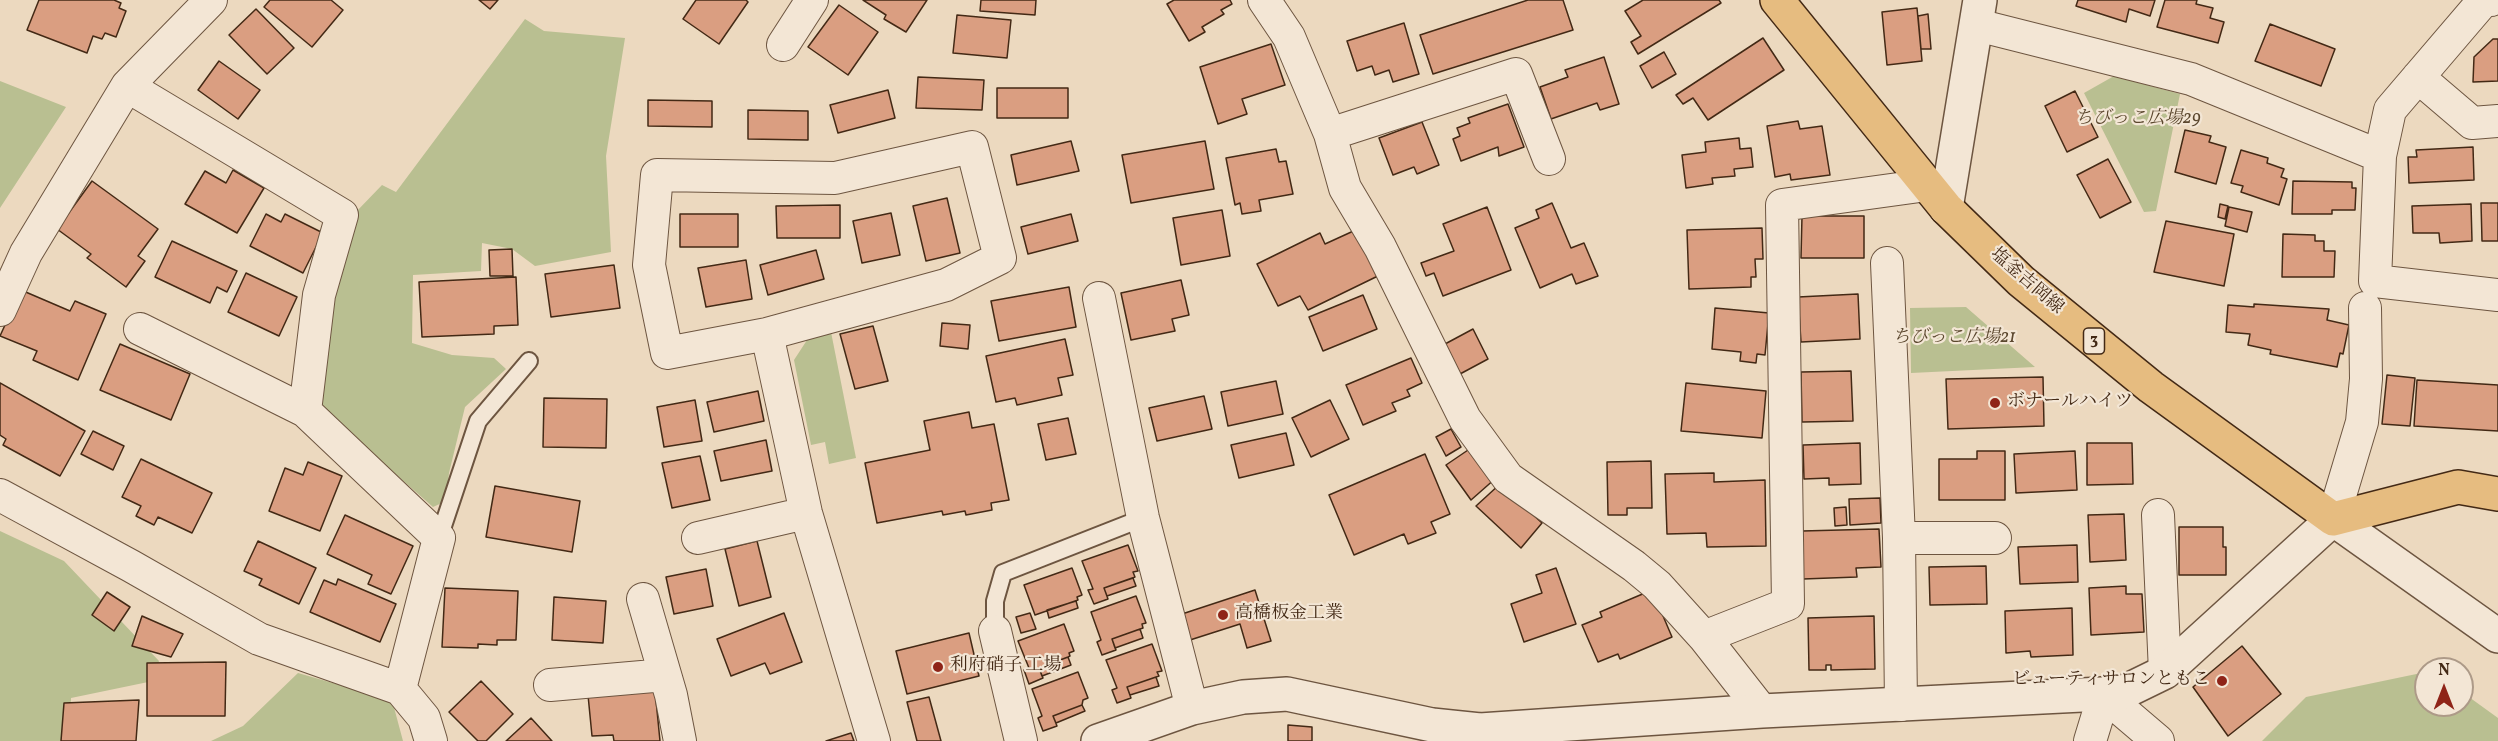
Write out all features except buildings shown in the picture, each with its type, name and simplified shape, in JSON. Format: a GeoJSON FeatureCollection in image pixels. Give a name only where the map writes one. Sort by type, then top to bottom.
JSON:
{"type":"FeatureCollection","features":[{"type":"Feature","properties":{"kind":"main road","name":"塩釜吉岡線"},"geometry":{"type":"LineString","coordinates":[[1777,0],[1936,196],[2021,280],[2151,387],[2333,519]]}},
{"type":"Feature","properties":{"kind":"main road"},"geometry":{"type":"LineString","coordinates":[[2333,519],[2458,487],[2498,494]]}},
{"type":"Feature","properties":{"kind":"street"},"geometry":{"type":"LineString","coordinates":[[0,310],[26,253],[127,86],[210,0]]}},
{"type":"Feature","properties":{"kind":"street"},"geometry":{"type":"LineString","coordinates":[[783,45],[812,0]]}},
{"type":"Feature","properties":{"kind":"street"},"geometry":{"type":"LineString","coordinates":[[1264,0],[1289,37],[1330,134],[1345,188],[1380,248],[1465,419],[1508,478],[1634,566],[1657,585],[1704,637],[1762,711]]}},
{"type":"Feature","properties":{"kind":"street"},"geometry":{"type":"LineString","coordinates":[[2491,0],[2484,0],[2390,110],[2380,156],[2375,281],[2498,296]]}},
{"type":"Feature","properties":{"kind":"street"},"geometry":{"type":"LineString","coordinates":[[1704,637],[1788,604],[1782,205],[1936,196],[1979,12],[2191,79],[2380,156]]}},
{"type":"Feature","properties":{"kind":"street"},"geometry":{"type":"LineString","coordinates":[[1330,134],[1516,74],[1549,159]]}},
{"type":"Feature","properties":{"kind":"street"},"geometry":{"type":"LineString","coordinates":[[2418,77],[2472,123],[2498,121]]}},
{"type":"Feature","properties":{"kind":"street"},"geometry":{"type":"LineString","coordinates":[[127,86],[342,215],[318,295],[305,411]]}},
{"type":"Feature","properties":{"kind":"street"},"geometry":{"type":"LineString","coordinates":[[972,147],[1000,258],[946,285],[767,334],[666,353],[649,265],[657,175],[835,178],[972,147]]}},
{"type":"Feature","properties":{"kind":"street"},"geometry":{"type":"LineString","coordinates":[[1887,263],[1899,538],[1901,705]]}},
{"type":"Feature","properties":{"kind":"street"},"geometry":{"type":"LineString","coordinates":[[1099,298],[1143,518],[1192,708]]}},
{"type":"Feature","properties":{"kind":"street"},"geometry":{"type":"LineString","coordinates":[[1098,741],[1134,735],[1192,708],[1242,697],[1287,694],[1479,735],[1762,711],[2122,693],[2165,672],[2333,519],[2362,423],[2366,379],[2365,308]]}},
{"type":"Feature","properties":{"kind":"street"},"geometry":{"type":"LineString","coordinates":[[140,329],[305,411],[440,537],[400,689]]}},
{"type":"Feature","properties":{"kind":"street"},"geometry":{"type":"LineString","coordinates":[[767,334],[806,513],[874,741]]}},
{"type":"Feature","properties":{"kind":"street"},"geometry":{"type":"LineString","coordinates":[[0,495],[259,639],[400,689],[424,718],[431,741]]}},
{"type":"Feature","properties":{"kind":"street"},"geometry":{"type":"LineString","coordinates":[[698,537],[806,513]]}},
{"type":"Feature","properties":{"kind":"street"},"geometry":{"type":"LineString","coordinates":[[2158,516],[2165,672]]}},
{"type":"Feature","properties":{"kind":"street"},"geometry":{"type":"LineString","coordinates":[[2333,519],[2498,636]]}},
{"type":"Feature","properties":{"kind":"street"},"geometry":{"type":"LineString","coordinates":[[1899,538],[1995,538]]}},
{"type":"Feature","properties":{"kind":"street"},"geometry":{"type":"LineString","coordinates":[[643,599],[665,675],[680,741]]}},
{"type":"Feature","properties":{"kind":"street"},"geometry":{"type":"LineString","coordinates":[[995,630],[1021,741]]}},
{"type":"Feature","properties":{"kind":"street"},"geometry":{"type":"LineString","coordinates":[[550,685],[665,675]]}},
{"type":"Feature","properties":{"kind":"street"},"geometry":{"type":"LineString","coordinates":[[2090,741],[2104,695]]}},
{"type":"Feature","properties":{"kind":"street"},"geometry":{"type":"LineString","coordinates":[[2104,695],[2158,741]]}},
{"type":"Feature","properties":{"kind":"lane"},"geometry":{"type":"LineString","coordinates":[[440,537],[478,421],[529,361]]}},
{"type":"Feature","properties":{"kind":"lane"},"geometry":{"type":"LineString","coordinates":[[995,630],[995,601],[1004,573],[1143,518]]}},
{"type":"Feature","properties":{"kind":"green space"},"geometry":{"type":"Polygon","coordinates":[[[525,19],[544,31],[625,38],[606,156],[611,252],[535,266],[512,249],[482,243],[481,271],[413,275],[412,343],[452,355],[494,358],[506,369],[465,407],[449,473],[446,501],[433,507],[320,408],[329,310],[355,213],[382,185],[396,192],[525,19]]]}},
{"type":"Feature","properties":{"kind":"green space","name":"ちびっこ広場29"},"geometry":{"type":"Polygon","coordinates":[[[2114,76],[2180,94],[2156,211],[2144,212],[2084,93],[2114,76]]]}},
{"type":"Feature","properties":{"kind":"green space"},"geometry":{"type":"Polygon","coordinates":[[[0,81],[66,107],[0,208],[0,81]]]}},
{"type":"Feature","properties":{"kind":"green space","name":"ちびっこ広場21"},"geometry":{"type":"Polygon","coordinates":[[[1966,307],[2035,367],[1911,373],[1910,308],[1966,307]]]}},
{"type":"Feature","properties":{"kind":"green space"},"geometry":{"type":"Polygon","coordinates":[[[831,332],[856,458],[829,464],[825,442],[811,445],[794,360],[809,337],[831,332]]]}},
{"type":"Feature","properties":{"kind":"green space"},"geometry":{"type":"Polygon","coordinates":[[[0,531],[64,561],[159,661],[153,681],[71,698],[70,741],[0,741],[0,531]]]}},
{"type":"Feature","properties":{"kind":"green space"},"geometry":{"type":"Polygon","coordinates":[[[298,673],[392,700],[403,741],[211,741],[243,726],[298,673]]]}},
{"type":"Feature","properties":{"kind":"green space"},"geometry":{"type":"Polygon","coordinates":[[[2414,674],[2414,717],[2474,717],[2474,701],[2498,718],[2498,741],[2262,741],[2306,697],[2414,674]]]}},
{"type":"Feature","properties":{"kind":"place","name":"ボナールハイツ"},"geometry":{"type":"Point","coordinates":[1995,403]}},
{"type":"Feature","properties":{"kind":"place","name":"高橋板金工業"},"geometry":{"type":"Point","coordinates":[1223,615]}},
{"type":"Feature","properties":{"kind":"place","name":"利府硝子 工場"},"geometry":{"type":"Point","coordinates":[938,667]}},
{"type":"Feature","properties":{"kind":"place","name":"ビューティサロンともこ"},"geometry":{"type":"Point","coordinates":[2222,681]}}]}
